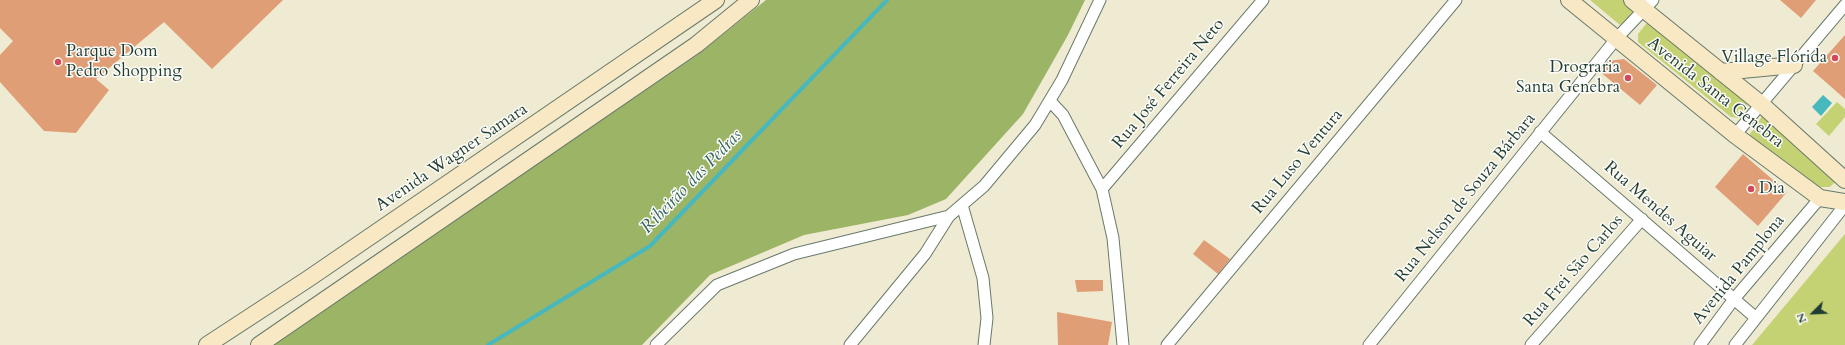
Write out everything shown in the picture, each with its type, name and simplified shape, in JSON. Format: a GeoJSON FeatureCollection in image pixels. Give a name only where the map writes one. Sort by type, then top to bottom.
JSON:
{"type":"FeatureCollection","features":[{"type":"Feature","properties":{"kind":"main road","name":"Avenida Wagner Samara"},"geometry":{"type":"LineString","coordinates":[[207,345],[308,279],[716,0]]}},
{"type":"Feature","properties":{"kind":"main road"},"geometry":{"type":"LineString","coordinates":[[259,345],[696,45],[751,0]]}},
{"type":"Feature","properties":{"kind":"main road","name":"Avenida Santa Genebra"},"geometry":{"type":"LineString","coordinates":[[1569,0],[1735,135],[1820,198],[1845,203]]}},
{"type":"Feature","properties":{"kind":"main road","name":"Avenida Santa Genebra"},"geometry":{"type":"LineString","coordinates":[[1643,3],[1721,72],[1761,104],[1845,180]]}},
{"type":"Feature","properties":{"kind":"main road"},"geometry":{"type":"LineString","coordinates":[[1721,72],[1794,65]]}},
{"type":"Feature","properties":{"kind":"street"},"geometry":{"type":"LineString","coordinates":[[850,345],[925,254],[949,216],[984,186],[1035,125],[1050,101],[1100,0]]}},
{"type":"Feature","properties":{"kind":"street","name":"Rua José Ferreira Neto"},"geometry":{"type":"LineString","coordinates":[[1102,190],[1263,0]]}},
{"type":"Feature","properties":{"kind":"street","name":"Rua Luso Ventura"},"geometry":{"type":"LineString","coordinates":[[1167,345],[1456,0]]}},
{"type":"Feature","properties":{"kind":"street","name":"Rua Nelson de Souza Bárbara"},"geometry":{"type":"LineString","coordinates":[[1369,345],[1643,3]]}},
{"type":"Feature","properties":{"kind":"street"},"geometry":{"type":"LineString","coordinates":[[1735,135],[1845,5]]}},
{"type":"Feature","properties":{"kind":"street"},"geometry":{"type":"LineString","coordinates":[[1050,101],[1063,115],[1102,190],[1113,238],[1124,345]]}},
{"type":"Feature","properties":{"kind":"street","name":"Rua Mendes Aguiar"},"geometry":{"type":"LineString","coordinates":[[1540,132],[1756,318]]}},
{"type":"Feature","properties":{"kind":"street","name":"Avenida Pamplona"},"geometry":{"type":"LineString","coordinates":[[1700,345],[1734,299],[1820,198]]}},
{"type":"Feature","properties":{"kind":"street"},"geometry":{"type":"LineString","coordinates":[[1735,345],[1845,203]]}},
{"type":"Feature","properties":{"kind":"street"},"geometry":{"type":"LineString","coordinates":[[962,205],[983,278],[987,318],[984,345]]}},
{"type":"Feature","properties":{"kind":"street"},"geometry":{"type":"LineString","coordinates":[[656,345],[717,286],[794,254],[949,216]]}},
{"type":"Feature","properties":{"kind":"street","name":"Rua Frei São Carlos"},"geometry":{"type":"LineString","coordinates":[[1531,345],[1642,219]]}},
{"type":"Feature","properties":{"kind":"green space"},"geometry":{"type":"Polygon","coordinates":[[[766,0],[1085,0],[1068,35],[1023,114],[946,199],[908,215],[804,235],[710,275],[642,345],[271,345],[696,56],[766,0]]]}},
{"type":"Feature","properties":{"kind":"green space"},"geometry":{"type":"Polygon","coordinates":[[[1590,0],[1626,0],[1635,7],[1635,14],[1626,24],[1620,25],[1590,0]]]}},
{"type":"Feature","properties":{"kind":"green space"},"geometry":{"type":"Polygon","coordinates":[[[1646,24],[1652,24],[1746,101],[1748,109],[1739,118],[1731,117],[1638,42],[1638,34],[1646,24]]]}},
{"type":"Feature","properties":{"kind":"green space"},"geometry":{"type":"Polygon","coordinates":[[[1837,102],[1845,109],[1845,117],[1829,136],[1816,124],[1837,102]]]}},
{"type":"Feature","properties":{"kind":"green space"},"geometry":{"type":"Polygon","coordinates":[[[1764,113],[1835,178],[1834,183],[1830,187],[1819,187],[1748,137],[1764,113]]]}},
{"type":"Feature","properties":{"kind":"green space"},"geometry":{"type":"Polygon","coordinates":[[[1845,234],[1845,345],[1752,345],[1845,234]]]}},
{"type":"Feature","properties":{"kind":"water"},"geometry":{"type":"Polygon","coordinates":[[[1823,95],[1832,103],[1821,116],[1812,107],[1823,95]]]}},
{"type":"Feature","properties":{"kind":"building","name":"Parque Dom Pedro Shopping"},"geometry":{"type":"Polygon","coordinates":[[[0,0],[283,0],[212,69],[164,22],[96,79],[109,90],[76,133],[44,131],[0,82],[0,55],[13,41],[0,28],[0,0]]]}},
{"type":"Feature","properties":{"kind":"building"},"geometry":{"type":"Polygon","coordinates":[[[1780,0],[1816,0],[1801,18],[1780,0]]]}},
{"type":"Feature","properties":{"kind":"building","name":"Village Flórida"},"geometry":{"type":"Polygon","coordinates":[[[1845,35],[1845,99],[1813,71],[1845,35]]]}},
{"type":"Feature","properties":{"kind":"building","name":"Drograria Santa Genebra"},"geometry":{"type":"Polygon","coordinates":[[[1624,59],[1657,85],[1640,105],[1599,71],[1608,61],[1624,59]]]}},
{"type":"Feature","properties":{"kind":"building","name":"Dia"},"geometry":{"type":"Polygon","coordinates":[[[1743,154],[1787,192],[1758,226],[1715,187],[1743,154]]]}},
{"type":"Feature","properties":{"kind":"building"},"geometry":{"type":"Polygon","coordinates":[[[1204,240],[1230,259],[1218,274],[1193,254],[1204,240]]]}},
{"type":"Feature","properties":{"kind":"building"},"geometry":{"type":"Polygon","coordinates":[[[1075,280],[1103,280],[1103,291],[1077,292],[1075,280]]]}},
{"type":"Feature","properties":{"kind":"building"},"geometry":{"type":"Polygon","coordinates":[[[1057,312],[1112,322],[1108,345],[1058,345],[1057,312]]]}},
{"type":"Feature","properties":{"kind":"waterway","name":"Ribeirão das Pedras"},"geometry":{"type":"LineString","coordinates":[[488,345],[650,246],[887,0]]}},
{"type":"Feature","properties":{"kind":"place","name":"Village Flórida"},"geometry":{"type":"Point","coordinates":[1835,58]}},
{"type":"Feature","properties":{"kind":"place","name":"Parque Dom Pedro Shopping"},"geometry":{"type":"Point","coordinates":[58,62]}},
{"type":"Feature","properties":{"kind":"place","name":"Drograria Santa Genebra"},"geometry":{"type":"Point","coordinates":[1628,78]}},
{"type":"Feature","properties":{"kind":"place","name":"Dia"},"geometry":{"type":"Point","coordinates":[1751,189]}}]}
